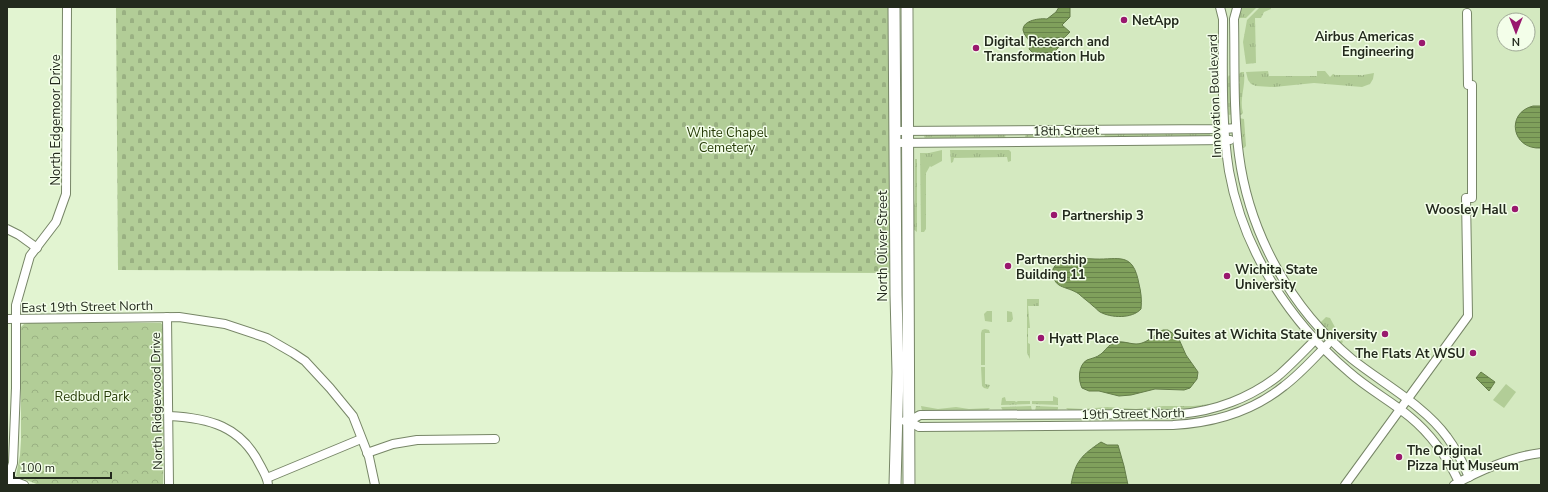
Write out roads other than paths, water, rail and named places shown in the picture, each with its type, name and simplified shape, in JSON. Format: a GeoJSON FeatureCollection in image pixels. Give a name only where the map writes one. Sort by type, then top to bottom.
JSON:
{"type":"FeatureCollection","features":[{"type":"Feature","properties":{"kind":"main road","name":"North Oliver Street"},"geometry":{"type":"LineString","coordinates":[[894,7],[898,372],[895,485]]}},
{"type":"Feature","properties":{"kind":"main road","name":"North Oliver Street"},"geometry":{"type":"LineString","coordinates":[[907,7],[909,485]]}},
{"type":"Feature","properties":{"kind":"street","name":"North Edgemoor Drive"},"geometry":{"type":"LineString","coordinates":[[8,481],[13,463],[11,416],[16,305],[30,256],[56,222],[66,194],[67,7]]}},
{"type":"Feature","properties":{"kind":"street","name":"Innovation Boulevard"},"geometry":{"type":"LineString","coordinates":[[1220,7],[1228,10],[1237,7]]}},
{"type":"Feature","properties":{"kind":"street","name":"Innovation Boulevard"},"geometry":{"type":"LineString","coordinates":[[1220,7],[1223,20],[1224,129],[1232,183],[1243,222],[1253,246],[1279,295],[1315,340],[1350,373],[1400,409],[1430,436],[1446,458],[1456,484]]}},
{"type":"Feature","properties":{"kind":"street","name":"Innovation Boulevard"},"geometry":{"type":"LineString","coordinates":[[1237,7],[1234,19],[1236,128],[1245,184],[1256,221],[1267,248],[1294,295],[1324,332],[1332,341],[1370,373],[1424,413],[1447,436],[1469,477]]}},
{"type":"Feature","properties":{"kind":"street"},"geometry":{"type":"LineString","coordinates":[[1345,485],[1468,316],[1466,198],[1472,198],[1472,85],[1468,85],[1467,12]]}},
{"type":"Feature","properties":{"kind":"street","name":"18th Street"},"geometry":{"type":"LineString","coordinates":[[895,131],[1236,128]]}},
{"type":"Feature","properties":{"kind":"street","name":"18th Street"},"geometry":{"type":"LineString","coordinates":[[895,143],[1226,141],[1238,139]]}},
{"type":"Feature","properties":{"kind":"street"},"geometry":{"type":"LineString","coordinates":[[7,229],[19,235],[37,248]]}},
{"type":"Feature","properties":{"kind":"street","name":"North Ridgewood Drive"},"geometry":{"type":"LineString","coordinates":[[167,317],[169,485]]}},
{"type":"Feature","properties":{"kind":"street","name":"East 19th Street North"},"geometry":{"type":"LineString","coordinates":[[7,319],[180,317],[225,324],[267,338],[293,353],[310,367],[353,416],[367,453],[374,485]]}},
{"type":"Feature","properties":{"kind":"street","name":"19th Street North"},"geometry":{"type":"LineString","coordinates":[[896,421],[909,421],[920,415],[1180,414],[1198,412],[1232,402],[1260,389],[1279,375],[1324,332]]}},
{"type":"Feature","properties":{"kind":"street","name":"19th Street North"},"geometry":{"type":"LineString","coordinates":[[909,421],[919,427],[1173,426],[1204,422],[1237,413],[1276,392],[1332,341]]}},
{"type":"Feature","properties":{"kind":"street"},"geometry":{"type":"LineString","coordinates":[[169,416],[194,418],[214,422],[225,427],[238,436],[250,449],[257,459],[268,482],[361,439]]}},
{"type":"Feature","properties":{"kind":"street"},"geometry":{"type":"LineString","coordinates":[[367,453],[393,444],[417,440],[495,439]]}},
{"type":"Feature","properties":{"kind":"street"},"geometry":{"type":"LineString","coordinates":[[1456,484],[1469,477],[1517,458],[1541,453]]}},
{"type":"Feature","properties":{"kind":"street"},"geometry":{"type":"LineString","coordinates":[[8,481],[24,485]]}},
{"type":"Feature","properties":{"kind":"place","name":"NetApp"},"geometry":{"type":"Point","coordinates":[1124,20]}},
{"type":"Feature","properties":{"kind":"place","name":"Airbus Americas Engineering"},"geometry":{"type":"Point","coordinates":[1422,43]}},
{"type":"Feature","properties":{"kind":"place","name":"Digital Research and Transformation Hub"},"geometry":{"type":"Point","coordinates":[976,48]}},
{"type":"Feature","properties":{"kind":"place","name":"Woosley Hall"},"geometry":{"type":"Point","coordinates":[1515,209]}},
{"type":"Feature","properties":{"kind":"place","name":"Partnership 3"},"geometry":{"type":"Point","coordinates":[1054,215]}},
{"type":"Feature","properties":{"kind":"place","name":"Partnership Building 11"},"geometry":{"type":"Point","coordinates":[1008,266]}},
{"type":"Feature","properties":{"kind":"place","name":"Wichita State University"},"geometry":{"type":"Point","coordinates":[1227,276]}},
{"type":"Feature","properties":{"kind":"place","name":"The Suites at Wichita State University"},"geometry":{"type":"Point","coordinates":[1385,334]}},
{"type":"Feature","properties":{"kind":"place","name":"Hyatt Place"},"geometry":{"type":"Point","coordinates":[1041,338]}},
{"type":"Feature","properties":{"kind":"place","name":"The Flats At WSU"},"geometry":{"type":"Point","coordinates":[1473,353]}},
{"type":"Feature","properties":{"kind":"place","name":"The Original Pizza Hut Museum"},"geometry":{"type":"Point","coordinates":[1399,457]}},
{"type":"Feature","properties":{"kind":"park label","name":"White Chapel Cemetery"},"geometry":{"type":"Point","coordinates":[727,140]}},
{"type":"Feature","properties":{"kind":"park label","name":"Redbud Park"},"geometry":{"type":"Point","coordinates":[92,396]}}]}
